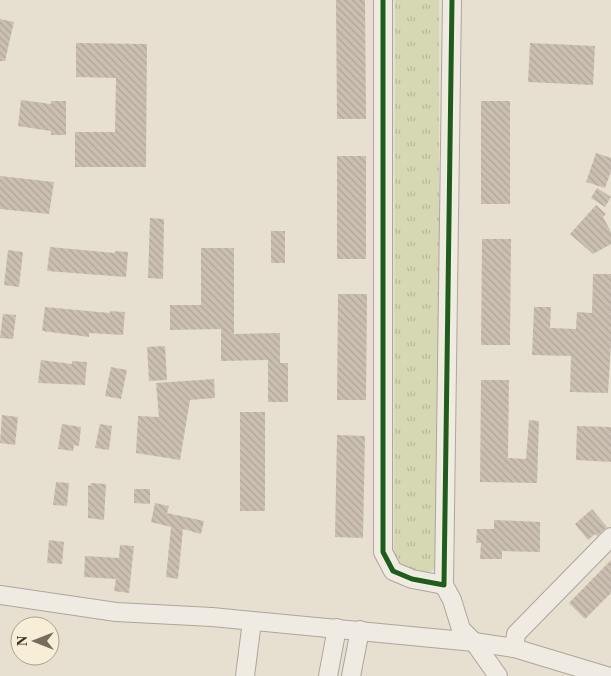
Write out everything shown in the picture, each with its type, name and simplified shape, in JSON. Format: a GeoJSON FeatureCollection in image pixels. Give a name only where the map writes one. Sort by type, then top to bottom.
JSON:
{"type":"FeatureCollection","features":[{"type":"Feature","properties":{"kind":"street"},"geometry":{"type":"LineString","coordinates":[[383,0],[383,552],[393,571],[412,579],[444,585]]}},
{"type":"Feature","properties":{"kind":"street"},"geometry":{"type":"LineString","coordinates":[[452,0],[444,585],[452,600],[461,629],[474,642],[498,676]]}},
{"type":"Feature","properties":{"kind":"street"},"geometry":{"type":"LineString","coordinates":[[514,648],[516,634],[611,537]]}},
{"type":"Feature","properties":{"kind":"street"},"geometry":{"type":"LineString","coordinates":[[0,595],[116,612],[337,628],[474,642],[514,648],[607,676]]}},
{"type":"Feature","properties":{"kind":"street"},"geometry":{"type":"LineString","coordinates":[[245,676],[252,621]]}},
{"type":"Feature","properties":{"kind":"street"},"geometry":{"type":"LineString","coordinates":[[328,676],[337,628]]}},
{"type":"Feature","properties":{"kind":"street"},"geometry":{"type":"LineString","coordinates":[[351,676],[360,630]]}},
{"type":"Feature","properties":{"kind":"green space"},"geometry":{"type":"Polygon","coordinates":[[[395,0],[439,0],[439,566],[424,575],[413,575],[394,561],[395,0]]]}},
{"type":"Feature","properties":{"kind":"building"},"geometry":{"type":"Polygon","coordinates":[[[336,0],[365,0],[366,119],[337,119],[336,0]]]}},
{"type":"Feature","properties":{"kind":"building"},"geometry":{"type":"Polygon","coordinates":[[[0,19],[14,22],[5,61],[0,61],[0,19]]]}},
{"type":"Feature","properties":{"kind":"building"},"geometry":{"type":"Polygon","coordinates":[[[76,43],[147,44],[146,167],[75,167],[75,132],[115,132],[116,78],[76,77],[76,43]]]}},
{"type":"Feature","properties":{"kind":"building"},"geometry":{"type":"Polygon","coordinates":[[[530,43],[595,46],[593,85],[528,82],[530,43]]]}},
{"type":"Feature","properties":{"kind":"building"},"geometry":{"type":"Polygon","coordinates":[[[21,100],[51,104],[51,101],[66,101],[66,135],[51,135],[51,131],[18,126],[21,100]]]}},
{"type":"Feature","properties":{"kind":"building"},"geometry":{"type":"Polygon","coordinates":[[[481,101],[510,101],[510,204],[481,204],[481,101]]]}},
{"type":"Feature","properties":{"kind":"building"},"geometry":{"type":"Polygon","coordinates":[[[596,153],[611,158],[611,171],[605,188],[586,182],[596,153]]]}},
{"type":"Feature","properties":{"kind":"building"},"geometry":{"type":"Polygon","coordinates":[[[337,156],[366,156],[366,259],[337,259],[337,156]]]}},
{"type":"Feature","properties":{"kind":"building"},"geometry":{"type":"Polygon","coordinates":[[[0,176],[54,182],[49,214],[0,209],[0,176]]]}},
{"type":"Feature","properties":{"kind":"building"},"geometry":{"type":"Polygon","coordinates":[[[597,188],[611,197],[605,207],[591,198],[597,188]]]}},
{"type":"Feature","properties":{"kind":"building"},"geometry":{"type":"Polygon","coordinates":[[[596,205],[606,214],[603,217],[611,232],[611,244],[593,254],[570,234],[596,205]]]}},
{"type":"Feature","properties":{"kind":"building"},"geometry":{"type":"Polygon","coordinates":[[[150,218],[164,219],[163,279],[148,278],[150,218]]]}},
{"type":"Feature","properties":{"kind":"building"},"geometry":{"type":"Polygon","coordinates":[[[271,231],[285,231],[285,263],[271,263],[271,231]]]}},
{"type":"Feature","properties":{"kind":"building"},"geometry":{"type":"Polygon","coordinates":[[[482,239],[511,239],[510,345],[481,345],[482,239]]]}},
{"type":"Feature","properties":{"kind":"building"},"geometry":{"type":"Polygon","coordinates":[[[50,247],[115,253],[115,251],[128,252],[126,277],[47,271],[50,247]]]}},
{"type":"Feature","properties":{"kind":"building"},"geometry":{"type":"Polygon","coordinates":[[[201,248],[234,248],[234,334],[280,333],[280,363],[288,363],[288,402],[268,402],[268,360],[221,361],[221,329],[170,330],[170,305],[201,305],[201,248]]]}},
{"type":"Feature","properties":{"kind":"building"},"geometry":{"type":"Polygon","coordinates":[[[8,250],[23,252],[19,287],[4,285],[8,250]]]}},
{"type":"Feature","properties":{"kind":"building"},"geometry":{"type":"Polygon","coordinates":[[[593,274],[611,274],[611,343],[608,393],[570,392],[571,356],[532,355],[534,307],[551,307],[550,328],[576,329],[577,312],[592,313],[593,274]]]}},
{"type":"Feature","properties":{"kind":"building"},"geometry":{"type":"Polygon","coordinates":[[[338,294],[367,294],[366,400],[337,400],[338,294]]]}},
{"type":"Feature","properties":{"kind":"building"},"geometry":{"type":"Polygon","coordinates":[[[45,307],[110,313],[110,311],[125,312],[123,335],[89,333],[89,337],[42,331],[45,307]]]}},
{"type":"Feature","properties":{"kind":"building"},"geometry":{"type":"Polygon","coordinates":[[[3,314],[16,315],[13,339],[0,338],[3,314]]]}},
{"type":"Feature","properties":{"kind":"building"},"geometry":{"type":"Polygon","coordinates":[[[165,346],[167,380],[149,381],[147,347],[165,346]]]}},
{"type":"Feature","properties":{"kind":"building"},"geometry":{"type":"Polygon","coordinates":[[[41,360],[72,364],[72,361],[87,362],[85,385],[38,383],[41,360]]]}},
{"type":"Feature","properties":{"kind":"building"},"geometry":{"type":"Polygon","coordinates":[[[111,367],[127,370],[121,399],[105,396],[111,367]]]}},
{"type":"Feature","properties":{"kind":"building"},"geometry":{"type":"Polygon","coordinates":[[[214,379],[215,398],[190,400],[180,460],[136,453],[138,416],[159,417],[156,383],[214,379]]]}},
{"type":"Feature","properties":{"kind":"building"},"geometry":{"type":"Polygon","coordinates":[[[481,380],[509,380],[508,458],[526,459],[529,420],[539,421],[537,483],[480,482],[481,380]]]}},
{"type":"Feature","properties":{"kind":"building"},"geometry":{"type":"Polygon","coordinates":[[[240,412],[265,412],[265,511],[240,511],[240,412]]]}},
{"type":"Feature","properties":{"kind":"building"},"geometry":{"type":"Polygon","coordinates":[[[2,415],[18,417],[15,445],[0,443],[2,415]]]}},
{"type":"Feature","properties":{"kind":"building"},"geometry":{"type":"Polygon","coordinates":[[[62,424],[81,427],[79,446],[74,445],[73,451],[58,449],[62,424]]]}},
{"type":"Feature","properties":{"kind":"building"},"geometry":{"type":"Polygon","coordinates":[[[100,424],[112,426],[109,450],[95,448],[100,424]]]}},
{"type":"Feature","properties":{"kind":"building"},"geometry":{"type":"Polygon","coordinates":[[[577,426],[611,427],[611,462],[576,460],[577,426]]]}},
{"type":"Feature","properties":{"kind":"building"},"geometry":{"type":"Polygon","coordinates":[[[337,435],[365,436],[363,538],[335,537],[337,435]]]}},
{"type":"Feature","properties":{"kind":"building"},"geometry":{"type":"Polygon","coordinates":[[[56,482],[69,483],[67,506],[53,505],[56,482]]]}},
{"type":"Feature","properties":{"kind":"building"},"geometry":{"type":"Polygon","coordinates":[[[91,483],[106,484],[104,520],[88,518],[88,485],[90,486],[91,483]]]}},
{"type":"Feature","properties":{"kind":"building"},"geometry":{"type":"Polygon","coordinates":[[[134,489],[150,489],[150,504],[134,503],[134,489]]]}},
{"type":"Feature","properties":{"kind":"building"},"geometry":{"type":"Polygon","coordinates":[[[155,503],[169,506],[167,513],[204,521],[201,534],[183,529],[178,579],[166,577],[171,527],[151,522],[155,503]]]}},
{"type":"Feature","properties":{"kind":"building"},"geometry":{"type":"Polygon","coordinates":[[[592,509],[607,527],[597,536],[595,534],[588,540],[575,524],[592,509]]]}},
{"type":"Feature","properties":{"kind":"building"},"geometry":{"type":"Polygon","coordinates":[[[494,520],[540,522],[540,552],[502,551],[502,559],[480,559],[481,543],[476,543],[477,529],[494,529],[494,520]]]}},
{"type":"Feature","properties":{"kind":"building"},"geometry":{"type":"Polygon","coordinates":[[[49,540],[64,542],[62,564],[47,563],[49,540]]]}},
{"type":"Feature","properties":{"kind":"building"},"geometry":{"type":"Polygon","coordinates":[[[120,545],[134,546],[129,593],[114,591],[116,579],[84,577],[85,556],[119,558],[120,545]]]}},
{"type":"Feature","properties":{"kind":"building"},"geometry":{"type":"Polygon","coordinates":[[[611,560],[611,593],[585,619],[569,603],[611,560]]]}},
{"type":"Feature","properties":{"kind":"cycle path"},"geometry":{"type":"LineString","coordinates":[[383,0],[383,552],[393,571],[412,579],[444,585],[452,0]]}}]}
